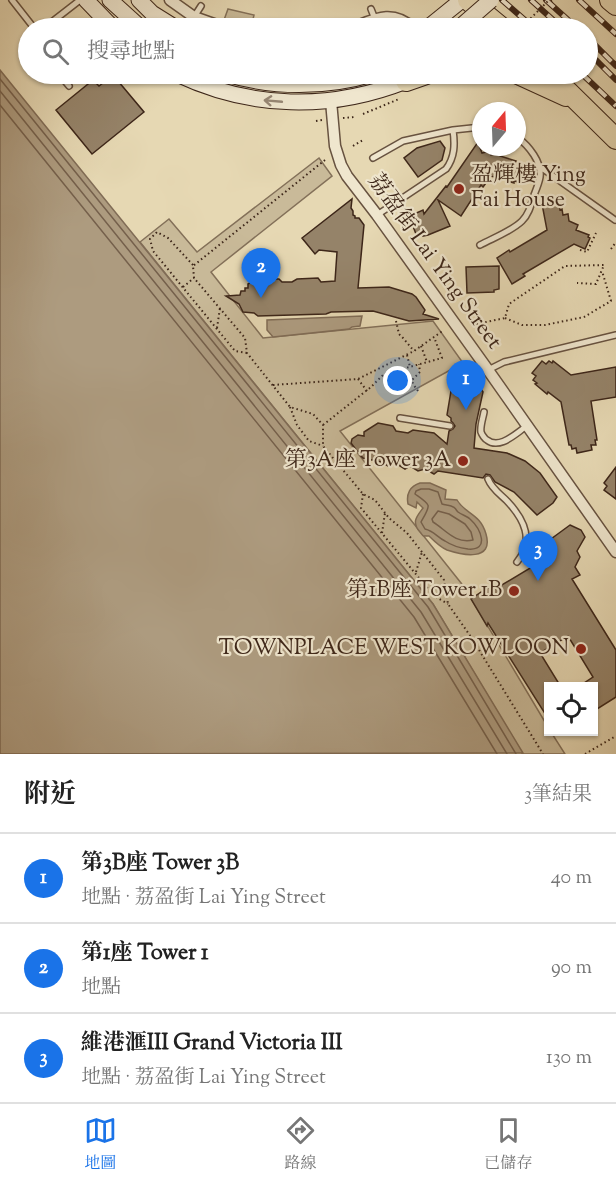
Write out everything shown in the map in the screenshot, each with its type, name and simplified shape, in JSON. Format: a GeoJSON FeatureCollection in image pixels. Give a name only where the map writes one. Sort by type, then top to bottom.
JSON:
{"type":"FeatureCollection","features":[{"type":"Feature","properties":{"kind":"highway"},"geometry":{"type":"LineString","coordinates":[[468,0],[490,18]]}},
{"type":"Feature","properties":{"kind":"highway"},"geometry":{"type":"LineString","coordinates":[[517,0],[537,18]]}},
{"type":"Feature","properties":{"kind":"highway"},"geometry":{"type":"LineString","coordinates":[[562,0],[581,18]]}},
{"type":"Feature","properties":{"kind":"highway"},"geometry":{"type":"LineString","coordinates":[[610,0],[616,5]]}},
{"type":"Feature","properties":{"kind":"highway"},"geometry":{"type":"LineString","coordinates":[[598,34],[616,51]]}},
{"type":"Feature","properties":{"kind":"highway"},"geometry":{"type":"LineString","coordinates":[[598,75],[616,93]]}},
{"type":"Feature","properties":{"kind":"highway"},"geometry":{"type":"LineString","coordinates":[[540,84],[579,102]]}},
{"type":"Feature","properties":{"kind":"highway"},"geometry":{"type":"LineString","coordinates":[[560,84],[616,139]]}},
{"type":"Feature","properties":{"kind":"street"},"geometry":{"type":"LineString","coordinates":[[86,0],[103,18]]}},
{"type":"Feature","properties":{"kind":"street"},"geometry":{"type":"LineString","coordinates":[[110,0],[130,18]]}},
{"type":"Feature","properties":{"kind":"street"},"geometry":{"type":"LineString","coordinates":[[139,0],[160,18]]}},
{"type":"Feature","properties":{"kind":"street"},"geometry":{"type":"LineString","coordinates":[[170,0],[194,17]]}},
{"type":"Feature","properties":{"kind":"street"},"geometry":{"type":"LineString","coordinates":[[439,18],[462,0]]}},
{"type":"Feature","properties":{"kind":"street"},"geometry":{"type":"LineString","coordinates":[[470,18],[490,0]]}},
{"type":"Feature","properties":{"kind":"street"},"geometry":{"type":"LineString","coordinates":[[367,18],[373,14],[396,18]]}},
{"type":"Feature","properties":{"kind":"street"},"geometry":{"type":"LineString","coordinates":[[201,84],[243,97],[291,102],[331,101],[372,84]]}},
{"type":"Feature","properties":{"kind":"street","name":"荔盈街 Lai Ying Street"},"geometry":{"type":"LineString","coordinates":[[331,101],[335,146],[347,176],[616,552]]}},
{"type":"Feature","properties":{"kind":"lane"},"geometry":{"type":"LineString","coordinates":[[12,0],[26,18]]}},
{"type":"Feature","properties":{"kind":"lane"},"geometry":{"type":"LineString","coordinates":[[57,18],[80,0]]}},
{"type":"Feature","properties":{"kind":"lane"},"geometry":{"type":"LineString","coordinates":[[194,17],[201,6]]}},
{"type":"Feature","properties":{"kind":"lane"},"geometry":{"type":"LineString","coordinates":[[373,158],[403,141],[472,128]]}},
{"type":"Feature","properties":{"kind":"lane"},"geometry":{"type":"LineString","coordinates":[[377,215],[446,169],[451,163],[455,147],[453,130]]}},
{"type":"Feature","properties":{"kind":"lane"},"geometry":{"type":"LineString","coordinates":[[526,145],[539,166],[615,220]]}},
{"type":"Feature","properties":{"kind":"lane"},"geometry":{"type":"LineString","coordinates":[[480,245],[517,225],[527,215],[539,178],[539,166]]}},
{"type":"Feature","properties":{"kind":"lane"},"geometry":{"type":"LineString","coordinates":[[488,370],[504,362],[616,335]]}},
{"type":"Feature","properties":{"kind":"lane"},"geometry":{"type":"LineString","coordinates":[[484,412],[479,431],[491,443],[504,441],[527,426]]}},
{"type":"Feature","properties":{"kind":"lane"},"geometry":{"type":"LineString","coordinates":[[400,418],[450,426]]}},
{"type":"Feature","properties":{"kind":"lane"},"geometry":{"type":"LineString","coordinates":[[490,450],[491,443]]}},
{"type":"Feature","properties":{"kind":"lane"},"geometry":{"type":"LineString","coordinates":[[488,479],[493,489],[514,510],[524,527],[526,544],[517,562]]}},
{"type":"Feature","properties":{"kind":"path"},"geometry":{"type":"LineString","coordinates":[[531,18],[549,0]]}},
{"type":"Feature","properties":{"kind":"path"},"geometry":{"type":"LineString","coordinates":[[353,146],[363,140]]}},
{"type":"Feature","properties":{"kind":"path"},"geometry":{"type":"LineString","coordinates":[[193,266],[325,160]]}},
{"type":"Feature","properties":{"kind":"path"},"geometry":{"type":"LineString","coordinates":[[247,353],[235,351],[153,251],[150,239],[158,232],[168,238],[193,266],[194,278],[245,338],[247,353],[290,407],[297,425],[309,441],[323,446],[363,494],[375,500],[389,518],[407,532],[444,579],[448,604]]}},
{"type":"Feature","properties":{"kind":"path"},"geometry":{"type":"LineString","coordinates":[[580,250],[586,252],[596,233]]}},
{"type":"Feature","properties":{"kind":"path"},"geometry":{"type":"LineString","coordinates":[[611,249],[616,242]]}},
{"type":"Feature","properties":{"kind":"path"},"geometry":{"type":"LineString","coordinates":[[505,318],[509,304],[565,266],[604,265],[596,284],[577,282]]}},
{"type":"Feature","properties":{"kind":"path"},"geometry":{"type":"LineString","coordinates":[[472,325],[505,318],[522,325],[545,325],[584,316],[611,301],[602,271]]}},
{"type":"Feature","properties":{"kind":"path"},"geometry":{"type":"LineString","coordinates":[[183,287],[194,278]]}},
{"type":"Feature","properties":{"kind":"path"},"geometry":{"type":"LineString","coordinates":[[216,328],[220,309]]}},
{"type":"Feature","properties":{"kind":"path"},"geometry":{"type":"LineString","coordinates":[[396,321],[399,334],[414,351]]}},
{"type":"Feature","properties":{"kind":"path"},"geometry":{"type":"LineString","coordinates":[[273,385],[358,379],[414,351],[444,330]]}},
{"type":"Feature","properties":{"kind":"path"},"geometry":{"type":"LineString","coordinates":[[322,425],[384,374],[442,357],[434,337]]}},
{"type":"Feature","properties":{"kind":"path"},"geometry":{"type":"LineString","coordinates":[[421,346],[428,362]]}},
{"type":"Feature","properties":{"kind":"path"},"geometry":{"type":"LineString","coordinates":[[407,354],[410,367]]}},
{"type":"Feature","properties":{"kind":"path"},"geometry":{"type":"LineString","coordinates":[[418,391],[412,380],[420,372],[419,364]]}},
{"type":"Feature","properties":{"kind":"path"},"geometry":{"type":"LineString","coordinates":[[358,379],[366,391]]}},
{"type":"Feature","properties":{"kind":"path"},"geometry":{"type":"LineString","coordinates":[[290,407],[313,414],[322,425],[323,446]]}},
{"type":"Feature","properties":{"kind":"path"},"geometry":{"type":"LineString","coordinates":[[363,494],[362,508],[434,596],[448,604],[471,636],[543,754]]}},
{"type":"Feature","properties":{"kind":"path"},"geometry":{"type":"LineString","coordinates":[[382,533],[385,513]]}},
{"type":"Feature","properties":{"kind":"path"},"geometry":{"type":"LineString","coordinates":[[415,573],[422,552]]}},
{"type":"Feature","properties":{"kind":"path"},"geometry":{"type":"LineString","coordinates":[[585,754],[616,736]]}},
{"type":"Feature","properties":{"kind":"shaded area"},"geometry":{"type":"Polygon","coordinates":[[[228,9],[254,15],[253,18],[225,18],[228,9]]]}},
{"type":"Feature","properties":{"kind":"shaded area"},"geometry":{"type":"Polygon","coordinates":[[[319,158],[332,176],[211,272],[263,338],[433,321],[463,363],[340,431],[465,588],[544,720],[544,736],[554,736],[565,754],[522,754],[433,604],[140,242],[169,219],[197,252],[319,158]]]}},
{"type":"Feature","properties":{"kind":"water"},"geometry":{"type":"Polygon","coordinates":[[[0,70],[433,604],[523,753],[0,754],[0,70]]]}},
{"type":"Feature","properties":{"kind":"water"},"geometry":{"type":"Polygon","coordinates":[[[362,316],[360,326],[349,329],[273,337],[267,330],[267,320],[362,316]]]}},
{"type":"Feature","properties":{"kind":"water"},"geometry":{"type":"Polygon","coordinates":[[[420,483],[430,483],[446,490],[445,499],[457,500],[480,522],[486,534],[487,543],[481,553],[468,555],[447,550],[429,536],[423,535],[415,522],[423,508],[417,502],[416,508],[408,504],[408,494],[411,488],[420,483]]]}},
{"type":"Feature","properties":{"kind":"building"},"geometry":{"type":"Polygon","coordinates":[[[88,84],[99,86],[121,84],[144,112],[92,154],[56,110],[88,84]]]}},
{"type":"Feature","properties":{"kind":"building"},"geometry":{"type":"Polygon","coordinates":[[[440,141],[445,148],[442,160],[418,177],[404,158],[417,148],[440,141]]]}},
{"type":"Feature","properties":{"kind":"building","name":"盈輝樓 Ying Fai House"},"geometry":{"type":"Polygon","coordinates":[[[472,151],[472,156],[500,156],[516,161],[514,166],[530,171],[524,182],[519,180],[514,183],[491,176],[483,187],[481,185],[461,216],[438,200],[450,226],[428,235],[423,236],[422,232],[416,234],[411,221],[416,218],[414,214],[423,210],[424,214],[447,187],[472,151]]]}},
{"type":"Feature","properties":{"kind":"building"},"geometry":{"type":"Polygon","coordinates":[[[558,198],[563,215],[568,214],[569,221],[578,225],[576,230],[589,235],[585,249],[574,244],[523,274],[525,276],[512,284],[497,258],[547,230],[543,199],[558,198]]]}},
{"type":"Feature","properties":{"kind":"building"},"geometry":{"type":"Polygon","coordinates":[[[352,199],[353,215],[359,218],[364,225],[358,288],[389,287],[412,294],[425,310],[423,314],[439,319],[409,321],[373,311],[258,316],[254,313],[243,312],[239,304],[226,296],[240,295],[241,291],[248,288],[248,284],[253,281],[264,281],[264,279],[292,282],[297,279],[318,278],[321,282],[335,281],[337,252],[319,250],[315,254],[302,238],[352,199]]]}},
{"type":"Feature","properties":{"kind":"building"},"geometry":{"type":"Polygon","coordinates":[[[499,266],[499,289],[494,292],[467,293],[466,267],[499,266]]]}},
{"type":"Feature","properties":{"kind":"building"},"geometry":{"type":"Polygon","coordinates":[[[542,361],[546,364],[553,361],[571,375],[616,367],[616,397],[591,401],[597,440],[595,440],[596,445],[591,445],[592,450],[577,453],[576,448],[572,449],[569,445],[561,402],[548,392],[547,394],[533,380],[536,376],[532,373],[542,361]]]}},
{"type":"Feature","properties":{"kind":"building"},"geometry":{"type":"Polygon","coordinates":[[[471,368],[471,377],[476,378],[474,385],[479,386],[483,392],[476,424],[474,448],[507,453],[525,461],[540,473],[557,497],[537,515],[514,492],[495,482],[490,475],[486,474],[483,478],[438,471],[434,474],[425,469],[418,471],[410,466],[405,469],[397,464],[388,466],[363,458],[360,455],[361,452],[357,451],[351,443],[352,439],[358,435],[364,436],[364,432],[378,423],[393,426],[396,431],[408,433],[413,430],[434,433],[447,444],[449,431],[455,426],[447,415],[453,379],[471,368]]]}},
{"type":"Feature","properties":{"kind":"building"},"geometry":{"type":"Polygon","coordinates":[[[616,467],[616,499],[604,490],[607,486],[604,483],[616,467]]]}},
{"type":"Feature","properties":{"kind":"building"},"geometry":{"type":"Polygon","coordinates":[[[570,525],[581,530],[585,537],[577,551],[580,557],[575,567],[580,575],[572,579],[616,650],[616,697],[598,708],[598,682],[586,682],[593,677],[568,636],[540,653],[558,682],[544,682],[544,712],[471,599],[487,588],[495,589],[537,564],[551,539],[570,525]]]}},
{"type":"Feature","properties":{"kind":"railway"},"geometry":{"type":"LineString","coordinates":[[502,0],[523,18]]}},
{"type":"Feature","properties":{"kind":"railway"},"geometry":{"type":"LineString","coordinates":[[531,0],[551,18]]}},
{"type":"Feature","properties":{"kind":"railway"},"geometry":{"type":"LineString","coordinates":[[546,0],[566,18]]}},
{"type":"Feature","properties":{"kind":"railway"},"geometry":{"type":"LineString","coordinates":[[579,0],[616,34]]}},
{"type":"Feature","properties":{"kind":"railway"},"geometry":{"type":"LineString","coordinates":[[598,48],[616,66]]}},
{"type":"Feature","properties":{"kind":"railway"},"geometry":{"type":"LineString","coordinates":[[598,62],[616,80]]}},
{"type":"Feature","properties":{"kind":"railway"},"geometry":{"type":"LineString","coordinates":[[593,84],[616,106]]}},
{"type":"Feature","properties":{"kind":"place","name":"盈輝樓 Ying Fai House"},"geometry":{"type":"Point","coordinates":[459,189]}},
{"type":"Feature","properties":{"kind":"place","name":"第1座 Tower 1"},"geometry":{"type":"Point","coordinates":[261,298]}},
{"type":"Feature","properties":{"kind":"place","name":"第3B座 Tower 3B"},"geometry":{"type":"Point","coordinates":[466,410]}},
{"type":"Feature","properties":{"kind":"place","name":"第3A座 Tower 3A"},"geometry":{"type":"Point","coordinates":[463,461]}},
{"type":"Feature","properties":{"kind":"place","name":"維港滙III Grand Victoria III"},"geometry":{"type":"Point","coordinates":[538,581]}},
{"type":"Feature","properties":{"kind":"place","name":"第1B座 Tower 1B"},"geometry":{"type":"Point","coordinates":[514,591]}},
{"type":"Feature","properties":{"kind":"place","name":"TOWNPLACE WEST KOWLOON"},"geometry":{"type":"Point","coordinates":[581,649]}}]}
